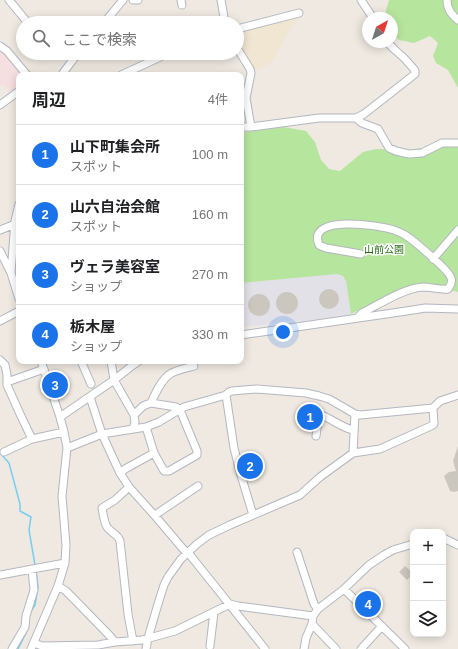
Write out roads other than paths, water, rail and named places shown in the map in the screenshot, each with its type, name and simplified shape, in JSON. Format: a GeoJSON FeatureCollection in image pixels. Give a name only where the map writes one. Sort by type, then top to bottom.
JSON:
{"type":"FeatureCollection","features":[{"type":"Feature","properties":{"kind":"street"},"geometry":{"type":"LineString","coordinates":[[9,0],[22,16]]}},
{"type":"Feature","properties":{"kind":"street"},"geometry":{"type":"LineString","coordinates":[[110,16],[124,0]]}},
{"type":"Feature","properties":{"kind":"street"},"geometry":{"type":"LineString","coordinates":[[133,0],[138,0]]}},
{"type":"Feature","properties":{"kind":"street"},"geometry":{"type":"LineString","coordinates":[[220,0],[223,16]]}},
{"type":"Feature","properties":{"kind":"street"},"geometry":{"type":"LineString","coordinates":[[361,0],[369,12]]}},
{"type":"Feature","properties":{"kind":"street"},"geometry":{"type":"LineString","coordinates":[[447,0],[448,8],[458,20]]}},
{"type":"Feature","properties":{"kind":"street"},"geometry":{"type":"LineString","coordinates":[[244,28],[299,13]]}},
{"type":"Feature","properties":{"kind":"street"},"geometry":{"type":"LineString","coordinates":[[0,46],[7,51],[24,72]]}},
{"type":"Feature","properties":{"kind":"street"},"geometry":{"type":"LineString","coordinates":[[244,127],[319,118],[356,118],[414,76],[416,72],[413,68],[393,48]]}},
{"type":"Feature","properties":{"kind":"street"},"geometry":{"type":"LineString","coordinates":[[244,59],[251,73],[246,98],[251,127]]}},
{"type":"Feature","properties":{"kind":"street"},"geometry":{"type":"LineString","coordinates":[[64,72],[73,60]]}},
{"type":"Feature","properties":{"kind":"street"},"geometry":{"type":"LineString","coordinates":[[128,72],[154,60]]}},
{"type":"Feature","properties":{"kind":"street"},"geometry":{"type":"LineString","coordinates":[[0,105],[16,93]]}},
{"type":"Feature","properties":{"kind":"street"},"geometry":{"type":"LineString","coordinates":[[356,118],[378,129],[389,148],[396,151],[409,154],[422,153],[442,143],[458,144]]}},
{"type":"Feature","properties":{"kind":"street"},"geometry":{"type":"LineString","coordinates":[[0,230],[16,224]]}},
{"type":"Feature","properties":{"kind":"street"},"geometry":{"type":"LineString","coordinates":[[357,318],[362,313],[412,289],[423,287],[448,289],[452,283],[452,279],[449,274],[434,259],[405,235],[394,230],[369,224],[334,224],[319,231],[316,240],[318,245],[326,248],[361,254]]}},
{"type":"Feature","properties":{"kind":"street"},"geometry":{"type":"LineString","coordinates":[[434,259],[458,230]]}},
{"type":"Feature","properties":{"kind":"street"},"geometry":{"type":"LineString","coordinates":[[10,273],[16,242]]}},
{"type":"Feature","properties":{"kind":"street"},"geometry":{"type":"LineString","coordinates":[[0,251],[16,290]]}},
{"type":"Feature","properties":{"kind":"street"},"geometry":{"type":"LineString","coordinates":[[244,335],[424,308],[458,309]]}},
{"type":"Feature","properties":{"kind":"street"},"geometry":{"type":"LineString","coordinates":[[0,321],[16,313]]}},
{"type":"Feature","properties":{"kind":"street"},"geometry":{"type":"LineString","coordinates":[[0,360],[6,370],[7,385],[32,439]]}},
{"type":"Feature","properties":{"kind":"street"},"geometry":{"type":"LineString","coordinates":[[43,364],[60,417],[67,448],[62,496],[66,545],[65,563],[58,586],[32,646],[98,645],[148,638],[175,631],[230,604],[313,616]]}},
{"type":"Feature","properties":{"kind":"street"},"geometry":{"type":"LineString","coordinates":[[82,364],[91,384]]}},
{"type":"Feature","properties":{"kind":"street"},"geometry":{"type":"LineString","coordinates":[[111,364],[114,380],[134,415],[133,429]]}},
{"type":"Feature","properties":{"kind":"street"},"geometry":{"type":"LineString","coordinates":[[60,417],[134,364]]}},
{"type":"Feature","properties":{"kind":"street"},"geometry":{"type":"LineString","coordinates":[[151,404],[157,390],[169,375],[194,366]]}},
{"type":"Feature","properties":{"kind":"street"},"geometry":{"type":"LineString","coordinates":[[7,382],[44,369]]}},
{"type":"Feature","properties":{"kind":"street"},"geometry":{"type":"LineString","coordinates":[[67,448],[102,434],[146,427],[159,422],[184,407],[226,394],[230,391],[257,389],[306,393],[328,399],[355,414],[360,415],[433,408],[440,401],[458,395]]}},
{"type":"Feature","properties":{"kind":"street"},"geometry":{"type":"LineString","coordinates":[[226,394],[234,448],[253,515]]}},
{"type":"Feature","properties":{"kind":"street"},"geometry":{"type":"LineString","coordinates":[[90,397],[102,434],[120,473],[129,488],[155,515],[230,604],[265,649]]}},
{"type":"Feature","properties":{"kind":"street"},"geometry":{"type":"LineString","coordinates":[[134,415],[143,406],[151,404],[176,407],[180,410],[198,455],[169,472],[164,471],[154,453],[146,427]]}},
{"type":"Feature","properties":{"kind":"street"},"geometry":{"type":"LineString","coordinates":[[146,649],[164,585],[181,559],[197,544],[209,536],[253,515],[300,495],[320,477],[353,452],[380,449],[431,426],[434,424],[433,408]]}},
{"type":"Feature","properties":{"kind":"street"},"geometry":{"type":"LineString","coordinates":[[316,436],[319,414],[332,419],[346,428],[354,430]]}},
{"type":"Feature","properties":{"kind":"street"},"geometry":{"type":"LineString","coordinates":[[353,452],[355,414]]}},
{"type":"Feature","properties":{"kind":"street"},"geometry":{"type":"LineString","coordinates":[[4,452],[32,439],[64,432]]}},
{"type":"Feature","properties":{"kind":"street"},"geometry":{"type":"LineString","coordinates":[[120,473],[154,453]]}},
{"type":"Feature","properties":{"kind":"street"},"geometry":{"type":"LineString","coordinates":[[155,515],[198,486]]}},
{"type":"Feature","properties":{"kind":"street"},"geometry":{"type":"LineString","coordinates":[[129,488],[115,500],[102,508],[106,526],[119,536],[128,614],[133,641]]}},
{"type":"Feature","properties":{"kind":"street"},"geometry":{"type":"LineString","coordinates":[[446,540],[458,546]]}},
{"type":"Feature","properties":{"kind":"street"},"geometry":{"type":"LineString","coordinates":[[304,649],[313,616],[318,609],[344,589],[369,565],[393,550],[410,545]]}},
{"type":"Feature","properties":{"kind":"street"},"geometry":{"type":"LineString","coordinates":[[298,552],[314,604],[318,609]]}},
{"type":"Feature","properties":{"kind":"street"},"geometry":{"type":"LineString","coordinates":[[0,575],[65,563]]}},
{"type":"Feature","properties":{"kind":"street"},"geometry":{"type":"LineString","coordinates":[[12,649],[25,627],[26,616],[34,590],[32,569]]}},
{"type":"Feature","properties":{"kind":"street"},"geometry":{"type":"LineString","coordinates":[[58,586],[66,591],[115,642]]}},
{"type":"Feature","properties":{"kind":"street"},"geometry":{"type":"LineString","coordinates":[[344,589],[405,649]]}},
{"type":"Feature","properties":{"kind":"street"},"geometry":{"type":"LineString","coordinates":[[210,646],[214,612]]}},
{"type":"Feature","properties":{"kind":"street"},"geometry":{"type":"LineString","coordinates":[[312,624],[336,649]]}},
{"type":"Feature","properties":{"kind":"street"},"geometry":{"type":"LineString","coordinates":[[361,649],[382,626]]}},
{"type":"Feature","properties":{"kind":"waterway"},"geometry":{"type":"LineString","coordinates":[[0,453],[9,463],[20,504],[20,511],[31,517],[29,530],[35,565]]}},
{"type":"Feature","properties":{"kind":"waterway"},"geometry":{"type":"LineString","coordinates":[[31,611],[35,605],[38,587],[36,571]]}},
{"type":"Feature","properties":{"kind":"waterway"},"geometry":{"type":"LineString","coordinates":[[18,649],[28,627]]}},
{"type":"Feature","properties":{"kind":"place","name":"ヴェラ美容室"},"geometry":{"type":"Point","coordinates":[55,385]}},
{"type":"Feature","properties":{"kind":"place","name":"山下町集会所"},"geometry":{"type":"Point","coordinates":[310,417]}},
{"type":"Feature","properties":{"kind":"place","name":"山六自治会館"},"geometry":{"type":"Point","coordinates":[250,466]}},
{"type":"Feature","properties":{"kind":"place","name":"栃木屋"},"geometry":{"type":"Point","coordinates":[368,604]}},
{"type":"Feature","properties":{"kind":"park label","name":"山前公園"},"geometry":{"type":"Point","coordinates":[384,249]}}]}
